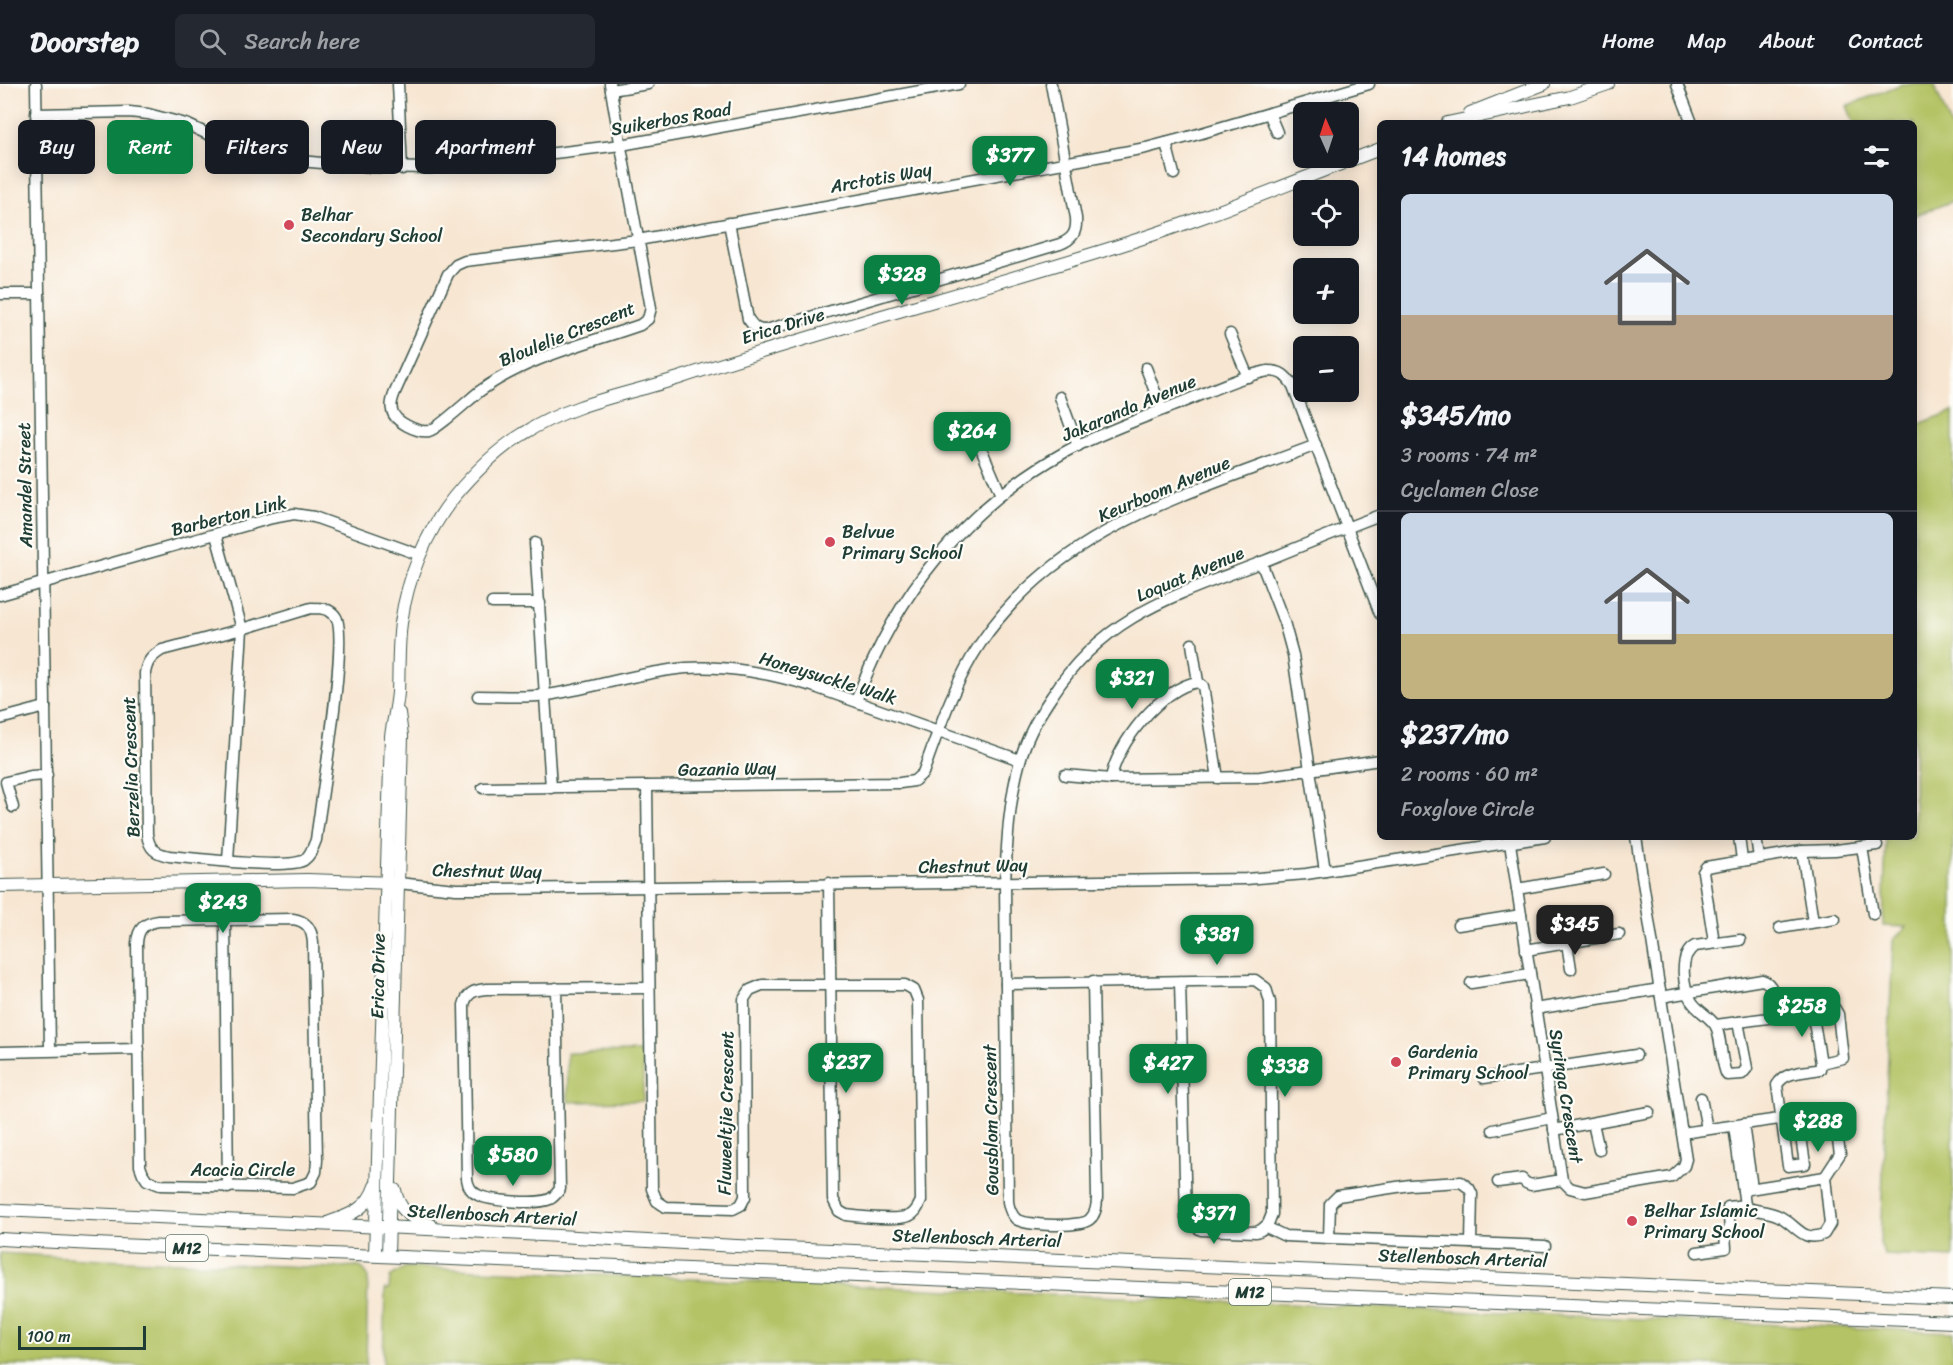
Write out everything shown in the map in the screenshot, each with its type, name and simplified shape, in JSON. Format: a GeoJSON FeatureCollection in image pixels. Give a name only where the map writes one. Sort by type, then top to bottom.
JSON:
{"type":"FeatureCollection","features":[{"type":"Feature","properties":{"kind":"main road"},"geometry":{"type":"LineString","coordinates":[[1454,120],[1544,84]]}},
{"type":"Feature","properties":{"kind":"main road"},"geometry":{"type":"LineString","coordinates":[[1461,120],[1570,97],[1608,84]]}},
{"type":"Feature","properties":{"kind":"main road","name":"Erica Drive"},"geometry":{"type":"LineString","coordinates":[[388,1256],[392,1171],[391,736],[398,697],[401,624],[412,578],[420,555],[437,521],[452,499],[483,465],[524,433],[565,412],[773,347],[1115,247],[1217,212],[1377,150]]}},
{"type":"Feature","properties":{"kind":"main road"},"geometry":{"type":"LineString","coordinates":[[0,886],[307,880],[392,883]]}},
{"type":"Feature","properties":{"kind":"main road","name":"Erica Drive"},"geometry":{"type":"LineString","coordinates":[[375,1255],[392,883]]}},
{"type":"Feature","properties":{"kind":"main road"},"geometry":{"type":"LineString","coordinates":[[392,1171],[397,1198],[406,1214],[416,1220],[450,1230]]}},
{"type":"Feature","properties":{"kind":"main road"},"geometry":{"type":"LineString","coordinates":[[321,1224],[342,1218],[365,1205],[372,1195],[378,1176]]}},
{"type":"Feature","properties":{"kind":"main road","name":"Stellenbosch Arterial"},"geometry":{"type":"LineString","coordinates":[[0,1210],[390,1227],[736,1246],[1953,1298]]}},
{"type":"Feature","properties":{"kind":"main road","name":"M12"},"geometry":{"type":"LineString","coordinates":[[0,1239],[1953,1322]]}},
{"type":"Feature","properties":{"kind":"street","name":"Amandel Street"},"geometry":{"type":"LineString","coordinates":[[36,84],[50,1050]]}},
{"type":"Feature","properties":{"kind":"street"},"geometry":{"type":"LineString","coordinates":[[398,84],[400,120]]}},
{"type":"Feature","properties":{"kind":"street"},"geometry":{"type":"LineString","coordinates":[[610,87],[648,84]]}},
{"type":"Feature","properties":{"kind":"street","name":"Suikerbos Road"},"geometry":{"type":"LineString","coordinates":[[403,169],[461,165],[621,145],[959,84]]}},
{"type":"Feature","properties":{"kind":"street"},"geometry":{"type":"LineString","coordinates":[[729,223],[748,319],[754,328],[766,330],[1069,240],[1077,228],[1051,84]]}},
{"type":"Feature","properties":{"kind":"street","name":"Arctotis Way"},"geometry":{"type":"LineString","coordinates":[[638,240],[1166,143],[1370,84]]}},
{"type":"Feature","properties":{"kind":"street"},"geometry":{"type":"LineString","coordinates":[[1677,84],[1691,120]]}},
{"type":"Feature","properties":{"kind":"street","name":"Bloulelie Crescent"},"geometry":{"type":"LineString","coordinates":[[610,87],[651,308],[648,319],[640,325],[520,366],[481,390],[457,408],[434,430],[427,432],[418,430],[403,423],[395,416],[392,410],[395,392],[448,274],[456,265],[481,258],[638,240]]}},
{"type":"Feature","properties":{"kind":"street","name":"Suikerbos Road"},"geometry":{"type":"LineString","coordinates":[[36,114],[129,112],[148,114],[186,124],[244,151],[267,158],[321,162]]}},
{"type":"Feature","properties":{"kind":"street"},"geometry":{"type":"LineString","coordinates":[[1269,113],[1277,132]]}},
{"type":"Feature","properties":{"kind":"street"},"geometry":{"type":"LineString","coordinates":[[1166,143],[1174,174]]}},
{"type":"Feature","properties":{"kind":"street"},"geometry":{"type":"LineString","coordinates":[[0,294],[39,294]]}},
{"type":"Feature","properties":{"kind":"street"},"geometry":{"type":"LineString","coordinates":[[1230,334],[1248,377]]}},
{"type":"Feature","properties":{"kind":"street"},"geometry":{"type":"LineString","coordinates":[[1146,368],[1162,410]]}},
{"type":"Feature","properties":{"kind":"street","name":"Jakaranda Avenue"},"geometry":{"type":"LineString","coordinates":[[856,701],[891,623],[928,568],[960,531],[1017,482],[1077,446],[1162,410],[1268,371],[1281,372],[1287,376],[1316,445]]}},
{"type":"Feature","properties":{"kind":"street"},"geometry":{"type":"LineString","coordinates":[[1060,397],[1077,446]]}},
{"type":"Feature","properties":{"kind":"street"},"geometry":{"type":"LineString","coordinates":[[969,420],[1000,495]]}},
{"type":"Feature","properties":{"kind":"street"},"geometry":{"type":"LineString","coordinates":[[1316,445],[1377,606]]}},
{"type":"Feature","properties":{"kind":"street","name":"Keurboom Avenue"},"geometry":{"type":"LineString","coordinates":[[939,730],[963,674],[980,644],[1014,600],[1060,559],[1116,525],[1160,505],[1316,445]]}},
{"type":"Feature","properties":{"kind":"street","name":"Barberton Link"},"geometry":{"type":"LineString","coordinates":[[0,595],[272,518],[294,514],[314,517],[420,555]]}},
{"type":"Feature","properties":{"kind":"street","name":"Loquat Avenue"},"geometry":{"type":"LineString","coordinates":[[1005,882],[1010,815],[1020,760],[1041,712],[1076,663],[1113,629],[1180,592],[1377,516]]}},
{"type":"Feature","properties":{"kind":"street"},"geometry":{"type":"LineString","coordinates":[[216,535],[242,629],[228,861]]}},
{"type":"Feature","properties":{"kind":"street"},"geometry":{"type":"LineString","coordinates":[[535,543],[551,788]]}},
{"type":"Feature","properties":{"kind":"street"},"geometry":{"type":"LineString","coordinates":[[1261,562],[1290,639],[1325,871]]}},
{"type":"Feature","properties":{"kind":"street"},"geometry":{"type":"LineString","coordinates":[[492,603],[540,603]]}},
{"type":"Feature","properties":{"kind":"street","name":"Berzelia Crescent"},"geometry":{"type":"LineString","coordinates":[[311,608],[327,609],[332,612],[339,623],[339,644],[334,702],[313,849],[303,861],[295,863],[228,861],[159,854],[148,842],[146,667],[153,656],[162,650],[311,608]]}},
{"type":"Feature","properties":{"kind":"street"},"geometry":{"type":"LineString","coordinates":[[1192,644],[1198,682],[1203,686],[1218,778]]}},
{"type":"Feature","properties":{"kind":"street","name":"Honeysuckle Walk"},"geometry":{"type":"LineString","coordinates":[[478,696],[546,695],[687,668],[748,671],[783,678],[856,701],[1020,760]]}},
{"type":"Feature","properties":{"kind":"street"},"geometry":{"type":"LineString","coordinates":[[1111,779],[1118,755],[1139,723],[1172,694],[1188,683],[1198,682]]}},
{"type":"Feature","properties":{"kind":"street"},"geometry":{"type":"LineString","coordinates":[[0,719],[45,707]]}},
{"type":"Feature","properties":{"kind":"street","name":"Gazania Way"},"geometry":{"type":"LineString","coordinates":[[483,788],[900,783],[914,781],[922,773],[939,730]]}},
{"type":"Feature","properties":{"kind":"street"},"geometry":{"type":"LineString","coordinates":[[1065,775],[1111,779],[1260,777],[1377,760]]}},
{"type":"Feature","properties":{"kind":"street"},"geometry":{"type":"LineString","coordinates":[[14,807],[6,782],[46,775]]}},
{"type":"Feature","properties":{"kind":"street","name":"Fluweeltjie Crescent"},"geometry":{"type":"LineString","coordinates":[[647,786],[652,1189],[657,1202],[666,1207],[725,1210],[741,1205],[745,1197],[744,999],[750,990],[762,985],[830,985]]}},
{"type":"Feature","properties":{"kind":"street","name":"Chestnut Way"},"geometry":{"type":"LineString","coordinates":[[392,883],[479,889],[1246,879],[1325,871],[1509,840]]}},
{"type":"Feature","properties":{"kind":"street","name":"Syringa Crescent"},"geometry":{"type":"LineString","coordinates":[[1509,840],[1562,1180],[1570,1188],[1585,1191],[1672,1177],[1684,1166],[1686,1159],[1636,840]]}},
{"type":"Feature","properties":{"kind":"street"},"geometry":{"type":"LineString","coordinates":[[1739,840],[1742,860]]}},
{"type":"Feature","properties":{"kind":"street"},"geometry":{"type":"LineString","coordinates":[[1756,840],[1759,858]]}},
{"type":"Feature","properties":{"kind":"street"},"geometry":{"type":"LineString","coordinates":[[1714,942],[1704,869],[1742,860],[1802,851],[1877,845]]}},
{"type":"Feature","properties":{"kind":"street"},"geometry":{"type":"LineString","coordinates":[[1862,847],[1873,914]]}},
{"type":"Feature","properties":{"kind":"street"},"geometry":{"type":"LineString","coordinates":[[1802,851],[1813,922]]}},
{"type":"Feature","properties":{"kind":"street"},"geometry":{"type":"LineString","coordinates":[[1517,889],[1604,874]]}},
{"type":"Feature","properties":{"kind":"street","name":"Gousblom Crescent"},"geometry":{"type":"LineString","coordinates":[[1005,882],[1009,1209],[1017,1219],[1023,1222],[1076,1225],[1086,1223],[1095,1212],[1097,1197],[1093,981]]}},
{"type":"Feature","properties":{"kind":"street"},"geometry":{"type":"LineString","coordinates":[[829,884],[830,985],[833,1199],[839,1211],[846,1215],[909,1216],[917,1211],[921,1201],[918,1000],[914,990],[905,985],[830,985]]}},
{"type":"Feature","properties":{"kind":"street"},"geometry":{"type":"LineString","coordinates":[[1458,925],[1521,915]]}},
{"type":"Feature","properties":{"kind":"street"},"geometry":{"type":"LineString","coordinates":[[1779,928],[1835,919]]}},
{"type":"Feature","properties":{"kind":"street"},"geometry":{"type":"LineString","coordinates":[[225,920],[228,1188]]}},
{"type":"Feature","properties":{"kind":"street","name":"Acacia Circle"},"geometry":{"type":"LineString","coordinates":[[299,920],[311,930],[314,943],[317,1160],[314,1178],[300,1187],[228,1188],[153,1184],[143,1174],[140,1166],[139,1049],[138,936],[142,926],[159,921],[299,920]]}},
{"type":"Feature","properties":{"kind":"street"},"geometry":{"type":"LineString","coordinates":[[1526,950],[1619,934]]}},
{"type":"Feature","properties":{"kind":"street"},"geometry":{"type":"LineString","coordinates":[[1737,1022],[1747,1068],[1745,1072],[1735,1075],[1725,1074],[1716,1026],[1692,1002],[1687,992],[1684,976],[1688,950],[1714,942],[1740,940]]}},
{"type":"Feature","properties":{"kind":"street"},"geometry":{"type":"LineString","coordinates":[[1567,943],[1571,969]]}},
{"type":"Feature","properties":{"kind":"street"},"geometry":{"type":"LineString","coordinates":[[1471,983],[1530,974]]}},
{"type":"Feature","properties":{"kind":"street"},"geometry":{"type":"LineString","coordinates":[[1006,984],[1093,981],[1255,980],[1266,988],[1269,993],[1272,1207],[1271,1220],[1266,1227],[1256,1232],[1201,1230],[1189,1223],[1186,1217],[1180,981]]}},
{"type":"Feature","properties":{"kind":"street"},"geometry":{"type":"LineString","coordinates":[[1535,1009],[1660,993],[1687,992],[1762,980],[1771,986],[1778,1016]]}},
{"type":"Feature","properties":{"kind":"street"},"geometry":{"type":"LineString","coordinates":[[556,988],[560,1189],[552,1198],[539,1202],[480,1196],[471,1190],[467,1179],[465,1000],[478,989],[556,988],[649,988]]}},
{"type":"Feature","properties":{"kind":"street"},"geometry":{"type":"LineString","coordinates":[[1716,1026],[1832,1008],[1838,1014],[1843,1058],[1821,1064]]}},
{"type":"Feature","properties":{"kind":"street"},"geometry":{"type":"LineString","coordinates":[[1782,1122],[1777,1085],[1780,1080],[1789,1074],[1818,1070],[1821,1064],[1812,1011]]}},
{"type":"Feature","properties":{"kind":"street"},"geometry":{"type":"LineString","coordinates":[[0,1052],[139,1049]]}},
{"type":"Feature","properties":{"kind":"street"},"geometry":{"type":"LineString","coordinates":[[1484,1078],[1636,1054]]}},
{"type":"Feature","properties":{"kind":"street"},"geometry":{"type":"LineString","coordinates":[[1701,1098],[1707,1130]]}},
{"type":"Feature","properties":{"kind":"street"},"geometry":{"type":"LineString","coordinates":[[1493,1130],[1593,1123],[1649,1112]]}},
{"type":"Feature","properties":{"kind":"street"},"geometry":{"type":"LineString","coordinates":[[1682,1133],[1738,1125],[1782,1122],[1821,1113],[1835,1120],[1840,1154],[1825,1177],[1830,1224],[1829,1229],[1822,1235],[1801,1234],[1793,1225],[1777,1215],[1747,1208],[1744,1205],[1728,1207],[1730,1228],[1725,1234],[1726,1248],[1697,1252]]}},
{"type":"Feature","properties":{"kind":"street"},"geometry":{"type":"LineString","coordinates":[[1593,1123],[1599,1150]]}},
{"type":"Feature","properties":{"kind":"street"},"geometry":{"type":"LineString","coordinates":[[1738,1125],[1748,1189],[1744,1205]]}},
{"type":"Feature","properties":{"kind":"street"},"geometry":{"type":"LineString","coordinates":[[1748,1189],[1825,1177]]}},
{"type":"Feature","properties":{"kind":"street"},"geometry":{"type":"LineString","coordinates":[[1498,1182],[1522,1179],[1526,1184],[1531,1185],[1562,1180]]}},
{"type":"Feature","properties":{"kind":"street"},"geometry":{"type":"LineString","coordinates":[[1329,1238],[1330,1204],[1338,1196],[1410,1185],[1461,1182],[1466,1184],[1472,1194],[1471,1243]]}},
{"type":"Feature","properties":{"kind":"street"},"geometry":{"type":"LineString","coordinates":[[1266,1227],[1285,1236],[1545,1246]]}},
{"type":"Feature","properties":{"kind":"green space"},"geometry":{"type":"Polygon","coordinates":[[[1902,84],[1934,84],[1953,132],[1953,201],[1917,215],[1917,120],[1853,120],[1847,106],[1902,84]]]}},
{"type":"Feature","properties":{"kind":"green space"},"geometry":{"type":"Polygon","coordinates":[[[1953,411],[1953,1258],[1885,1255],[1880,1243],[1893,940],[1907,927],[1883,926],[1886,840],[1917,840],[1917,425],[1953,411]]]}},
{"type":"Feature","properties":{"kind":"green space"},"geometry":{"type":"Polygon","coordinates":[[[643,1052],[643,1101],[568,1102],[567,1053],[643,1052]]]}},
{"type":"Feature","properties":{"kind":"green space"},"geometry":{"type":"Polygon","coordinates":[[[0,1253],[99,1259],[358,1267],[366,1272],[368,1277],[366,1365],[0,1365],[0,1253]]]}},
{"type":"Feature","properties":{"kind":"green space"},"geometry":{"type":"Polygon","coordinates":[[[405,1267],[1953,1332],[1953,1365],[383,1365],[385,1289],[389,1289],[390,1277],[405,1267]]]}},
{"type":"Feature","properties":{"kind":"place","name":"Belhar Secondary School"},"geometry":{"type":"Point","coordinates":[289,225]}},
{"type":"Feature","properties":{"kind":"place","name":"Belvue Primary School"},"geometry":{"type":"Point","coordinates":[830,542]}},
{"type":"Feature","properties":{"kind":"place","name":"Gardenia Primary School"},"geometry":{"type":"Point","coordinates":[1396,1062]}},
{"type":"Feature","properties":{"kind":"place","name":"Belhar Islamic Primary School"},"geometry":{"type":"Point","coordinates":[1632,1221]}}]}
